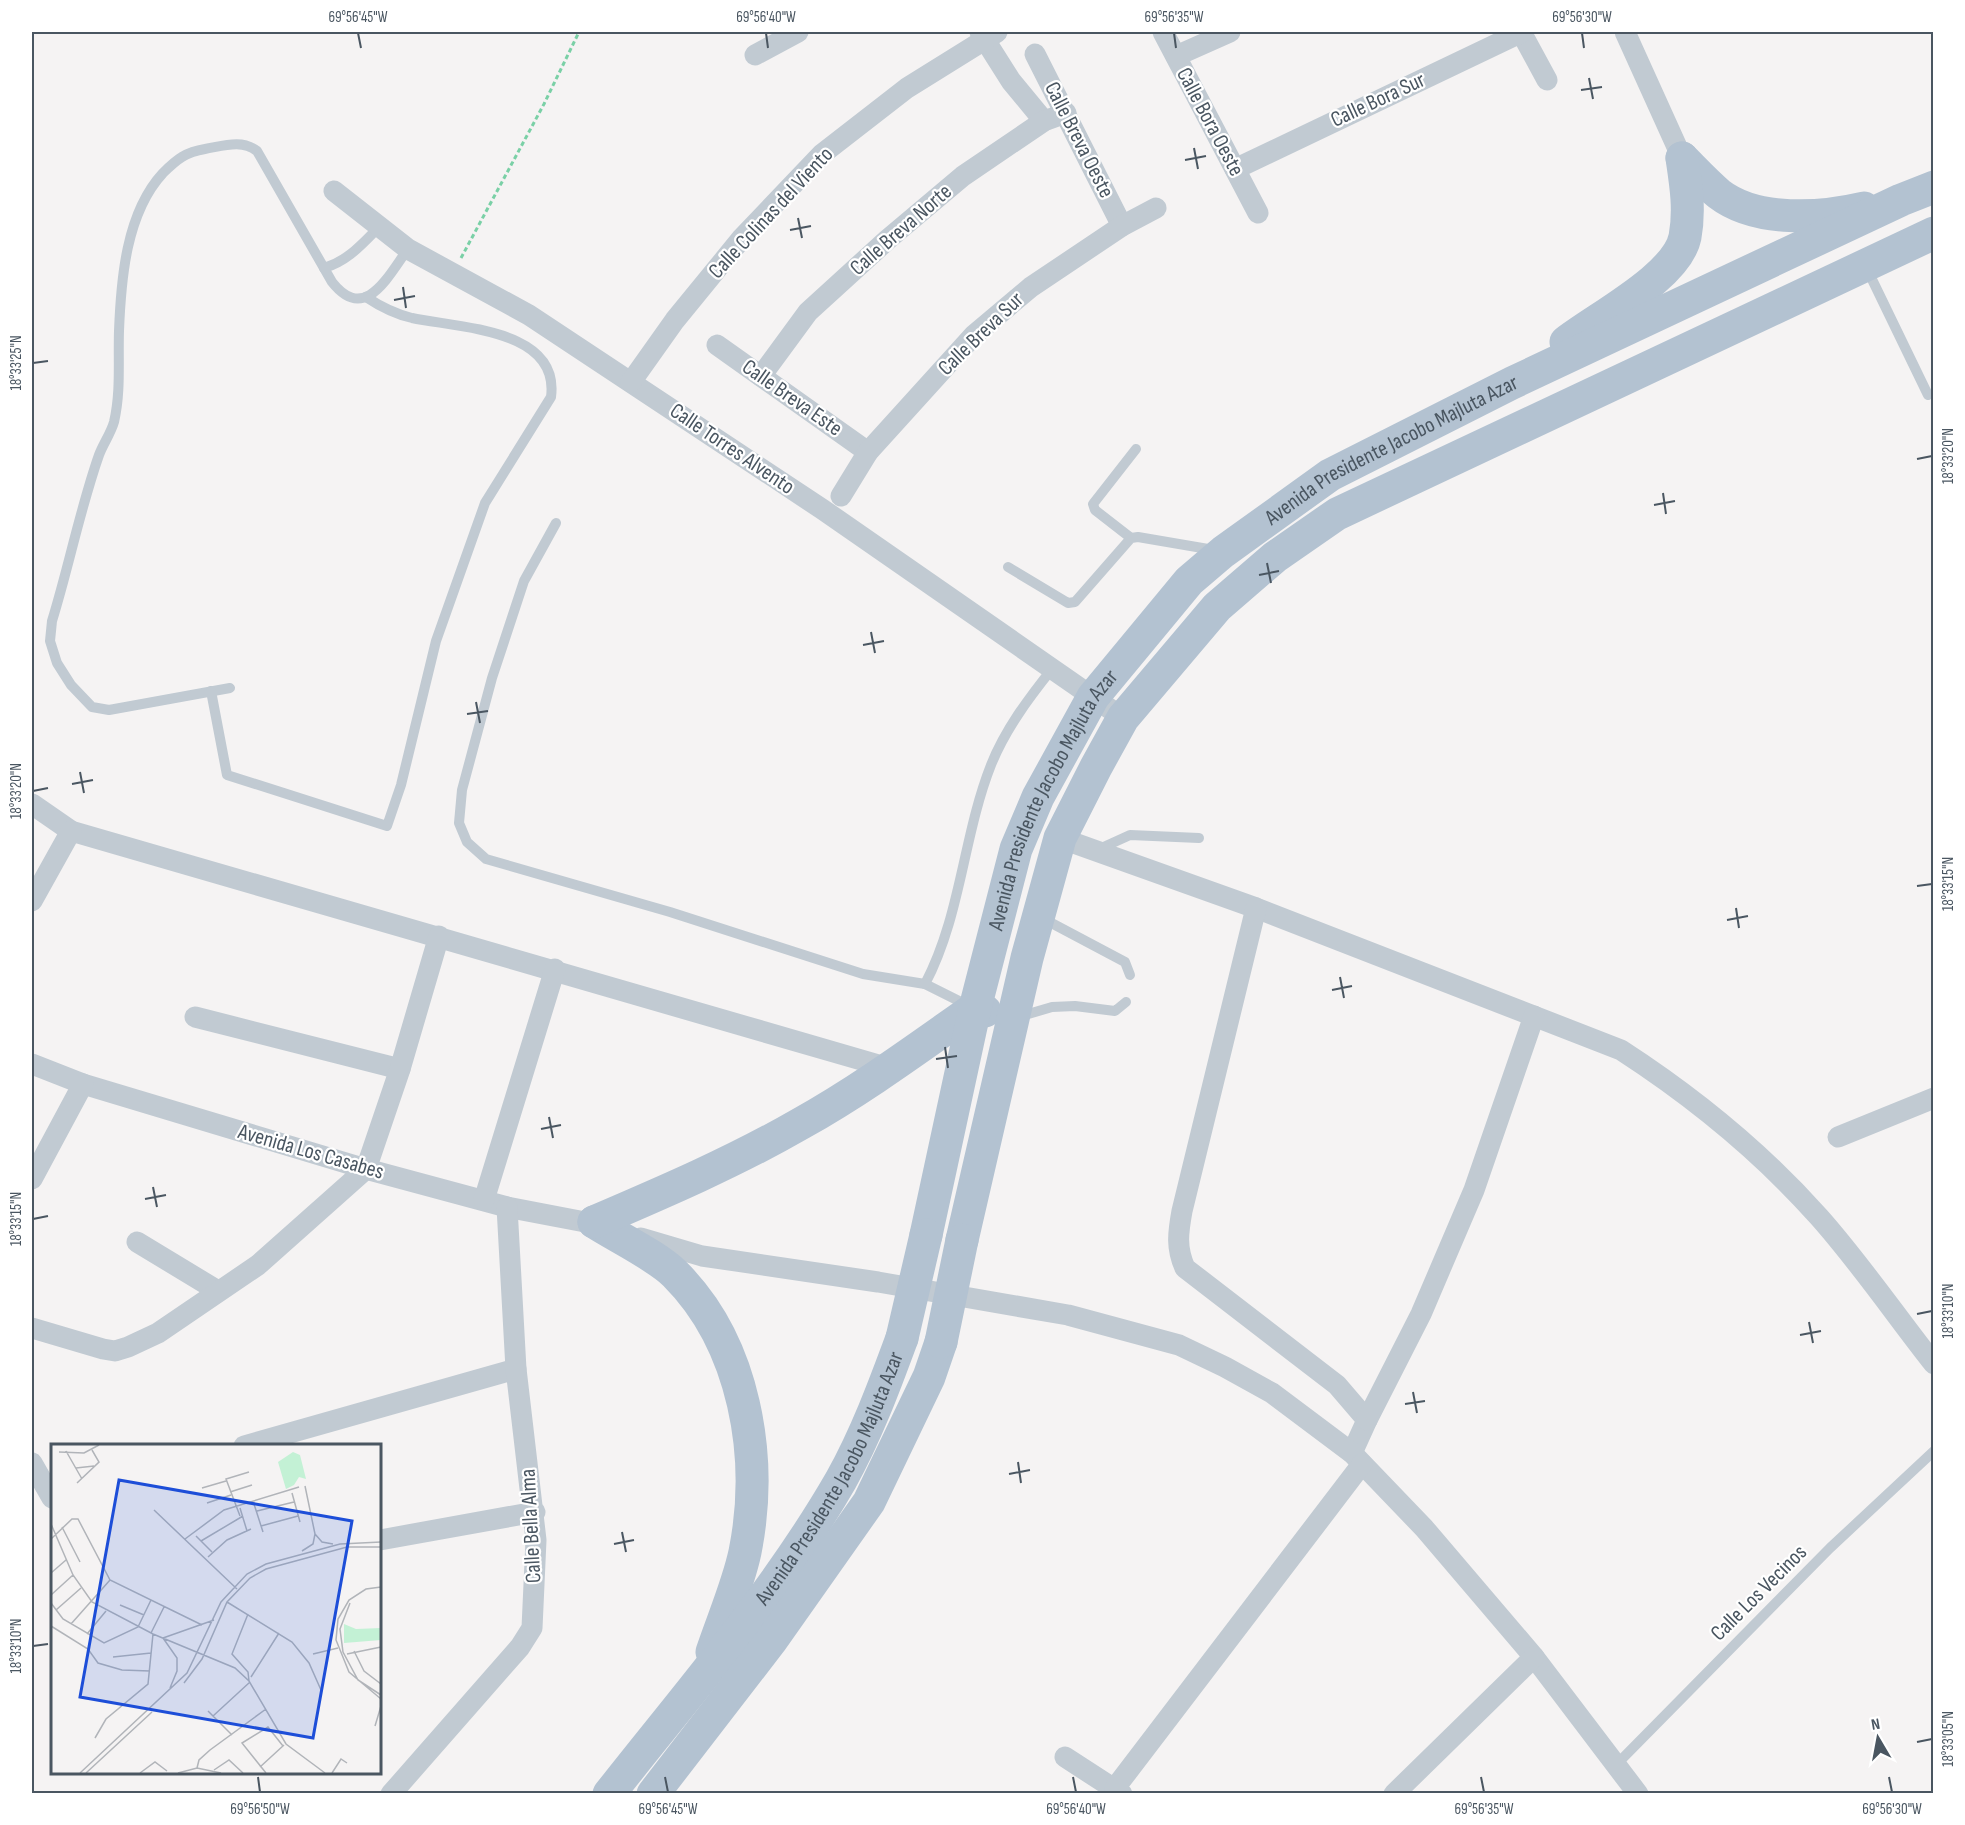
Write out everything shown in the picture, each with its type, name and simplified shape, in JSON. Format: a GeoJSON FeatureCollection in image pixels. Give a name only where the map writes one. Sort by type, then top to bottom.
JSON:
{"type":"FeatureCollection","features":[{"type":"Feature","properties":{"kind":"main road"},"geometry":{"type":"LineString","coordinates":[[1682,158],[1721,195],[1754,211],[1791,215],[1844,213],[1901,200]]}},
{"type":"Feature","properties":{"kind":"main road"},"geometry":{"type":"LineString","coordinates":[[1512,383],[1667,270],[1685,239],[1688,202],[1682,158]]}},
{"type":"Feature","properties":{"kind":"main road","name":"Avenida Presidente Jacobo Majluta Azar"},"geometry":{"type":"LineString","coordinates":[[609,1794],[793,1555],[841,1479],[874,1413],[902,1338],[975,1008],[1016,849],[1038,797],[1093,697],[1189,581],[1223,552],[1330,475],[1512,383],[1901,200],[1934,188]]}},
{"type":"Feature","properties":{"kind":"main road","name":"Avenida Presidente Jacobo Majluta Azar"},"geometry":{"type":"LineString","coordinates":[[652,1794],[771,1641],[869,1502],[913,1413],[941,1342],[1013,1018],[1060,838],[1123,718],[1217,607],[1275,557],[1337,514],[1934,233]]}},
{"type":"Feature","properties":{"kind":"main road"},"geometry":{"type":"LineString","coordinates":[[594,1222],[758,1148],[889,1068],[975,1008],[1013,1018]]}},
{"type":"Feature","properties":{"kind":"main road"},"geometry":{"type":"LineString","coordinates":[[594,1222],[674,1273],[706,1312],[733,1368],[750,1443],[753,1478],[751,1512],[744,1554],[704,1672]]}},
{"type":"Feature","properties":{"kind":"street"},"geometry":{"type":"LineString","coordinates":[[754,55],[798,32]]}},
{"type":"Feature","properties":{"kind":"street","name":"Calle Bora Oeste"},"geometry":{"type":"LineString","coordinates":[[1163,32],[1258,213]]}},
{"type":"Feature","properties":{"kind":"street"},"geometry":{"type":"LineString","coordinates":[[1176,56],[1230,32]]}},
{"type":"Feature","properties":{"kind":"street"},"geometry":{"type":"LineString","coordinates":[[1522,32],[1546,80]]}},
{"type":"Feature","properties":{"kind":"street","name":"Calle Bora Sur"},"geometry":{"type":"LineString","coordinates":[[1235,169],[1522,32]]}},
{"type":"Feature","properties":{"kind":"street"},"geometry":{"type":"LineString","coordinates":[[1625,32],[1682,158]]}},
{"type":"Feature","properties":{"kind":"street"},"geometry":{"type":"LineString","coordinates":[[987,34],[1011,81],[1044,121]]}},
{"type":"Feature","properties":{"kind":"street","name":"Calle Colinas del Viento"},"geometry":{"type":"LineString","coordinates":[[631,382],[675,320],[742,238],[822,154],[907,88],[987,34]]}},
{"type":"Feature","properties":{"kind":"street","name":"Calle Breva Oeste"},"geometry":{"type":"LineString","coordinates":[[1035,54],[1122,226]]}},
{"type":"Feature","properties":{"kind":"street","name":"Calle Breva Norte"},"geometry":{"type":"LineString","coordinates":[[761,376],[808,312],[887,240],[963,176],[1044,121],[1066,113]]}},
{"type":"Feature","properties":{"kind":"street","name":"Calle Torres Alvento"},"geometry":{"type":"LineString","coordinates":[[334,191],[408,249],[529,315],[822,509],[1123,718]]}},
{"type":"Feature","properties":{"kind":"street","name":"Calle Breva Sur"},"geometry":{"type":"LineString","coordinates":[[840,496],[868,452],[974,335],[1031,287],[1122,226],[1156,208]]}},
{"type":"Feature","properties":{"kind":"street","name":"Calle Breva Este"},"geometry":{"type":"LineString","coordinates":[[717,345],[868,452]]}},
{"type":"Feature","properties":{"kind":"street"},"geometry":{"type":"LineString","coordinates":[[32,804],[71,831],[555,969],[889,1068]]}},
{"type":"Feature","properties":{"kind":"street"},"geometry":{"type":"LineString","coordinates":[[32,901],[71,831]]}},
{"type":"Feature","properties":{"kind":"street"},"geometry":{"type":"LineString","coordinates":[[1060,838],[1256,908],[1621,1050],[1655,1072],[1725,1125],[1819,1217],[1934,1365]]}},
{"type":"Feature","properties":{"kind":"street"},"geometry":{"type":"LineString","coordinates":[[1256,908],[1182,1211],[1176,1240],[1179,1255],[1185,1268],[1337,1385],[1367,1420]]}},
{"type":"Feature","properties":{"kind":"street"},"geometry":{"type":"LineString","coordinates":[[32,1328],[115,1351],[158,1333],[258,1265],[366,1169],[400,1069],[439,936]]}},
{"type":"Feature","properties":{"kind":"street"},"geometry":{"type":"LineString","coordinates":[[484,1200],[555,969]]}},
{"type":"Feature","properties":{"kind":"street"},"geometry":{"type":"LineString","coordinates":[[1065,1757],[1118,1791],[1357,1459],[1367,1420],[1421,1314],[1474,1190],[1534,1016]]}},
{"type":"Feature","properties":{"kind":"street"},"geometry":{"type":"LineString","coordinates":[[195,1017],[400,1069]]}},
{"type":"Feature","properties":{"kind":"street","name":"Avenida Los Casabes"},"geometry":{"type":"LineString","coordinates":[[32,1065],[83,1084],[366,1169],[553,1218],[594,1222],[660,1245],[702,1256],[878,1282],[1068,1315],[1179,1345],[1272,1393],[1357,1459],[1424,1528],[1534,1657],[1638,1794]]}},
{"type":"Feature","properties":{"kind":"street"},"geometry":{"type":"LineString","coordinates":[[32,1179],[83,1084]]}},
{"type":"Feature","properties":{"kind":"street"},"geometry":{"type":"LineString","coordinates":[[1838,1137],[1934,1098]]}},
{"type":"Feature","properties":{"kind":"street","name":"Calle Bella Alma"},"geometry":{"type":"LineString","coordinates":[[390,1794],[520,1647],[532,1628],[535,1599],[535,1512],[516,1369],[507,1207]]}},
{"type":"Feature","properties":{"kind":"street"},"geometry":{"type":"LineString","coordinates":[[137,1242],[218,1291]]}},
{"type":"Feature","properties":{"kind":"street"},"geometry":{"type":"LineString","coordinates":[[251,1444],[516,1369]]}},
{"type":"Feature","properties":{"kind":"street"},"geometry":{"type":"LineString","coordinates":[[32,1463],[51,1496]]}},
{"type":"Feature","properties":{"kind":"street"},"geometry":{"type":"LineString","coordinates":[[381,1540],[535,1512]]}},
{"type":"Feature","properties":{"kind":"street"},"geometry":{"type":"LineString","coordinates":[[1394,1794],[1534,1657]]}},
{"type":"Feature","properties":{"kind":"lane"},"geometry":{"type":"LineString","coordinates":[[230,688],[109,710],[92,707],[71,685],[57,663],[50,641],[52,621],[99,455],[113,424],[119,399],[119,330],[127,253],[139,209],[157,180],[175,161],[188,152],[241,143],[257,151],[324,268],[342,294],[354,299],[366,297],[377,291],[408,249]]}},
{"type":"Feature","properties":{"kind":"lane"},"geometry":{"type":"LineString","coordinates":[[324,268],[349,257],[379,227]]}},
{"type":"Feature","properties":{"kind":"lane"},"geometry":{"type":"LineString","coordinates":[[1864,264],[1928,395]]}},
{"type":"Feature","properties":{"kind":"lane"},"geometry":{"type":"LineString","coordinates":[[211,691],[227,775],[387,826],[401,785],[436,641],[485,503],[551,397],[553,381],[541,356],[526,345],[481,331],[410,317],[381,308],[366,297]]}},
{"type":"Feature","properties":{"kind":"lane"},"geometry":{"type":"LineString","coordinates":[[1131,538],[1095,510],[1093,504],[1136,449]]}},
{"type":"Feature","properties":{"kind":"lane"},"geometry":{"type":"LineString","coordinates":[[556,523],[524,581],[489,690],[462,790],[459,823],[467,842],[486,859],[670,912],[863,974],[924,984],[975,1008]]}},
{"type":"Feature","properties":{"kind":"lane"},"geometry":{"type":"LineString","coordinates":[[1008,567],[1068,603],[1075,602],[1131,538],[1138,537],[1223,552]]}},
{"type":"Feature","properties":{"kind":"lane"},"geometry":{"type":"LineString","coordinates":[[924,984],[945,937],[991,766],[1024,704],[1052,669]]}},
{"type":"Feature","properties":{"kind":"lane"},"geometry":{"type":"LineString","coordinates":[[1096,850],[1130,835],[1199,838]]}},
{"type":"Feature","properties":{"kind":"lane"},"geometry":{"type":"LineString","coordinates":[[1039,916],[1125,962],[1130,975]]}},
{"type":"Feature","properties":{"kind":"lane"},"geometry":{"type":"LineString","coordinates":[[1013,1018],[1052,1007],[1075,1006],[1116,1011],[1126,1002]]}},
{"type":"Feature","properties":{"kind":"lane","name":"Calle Los Vecinos"},"geometry":{"type":"LineString","coordinates":[[1616,1766],[1830,1548],[1934,1451]]}},
{"type":"Feature","properties":{"kind":"path"},"geometry":{"type":"LineString","coordinates":[[453,272],[544,104],[579,32]]}}]}
